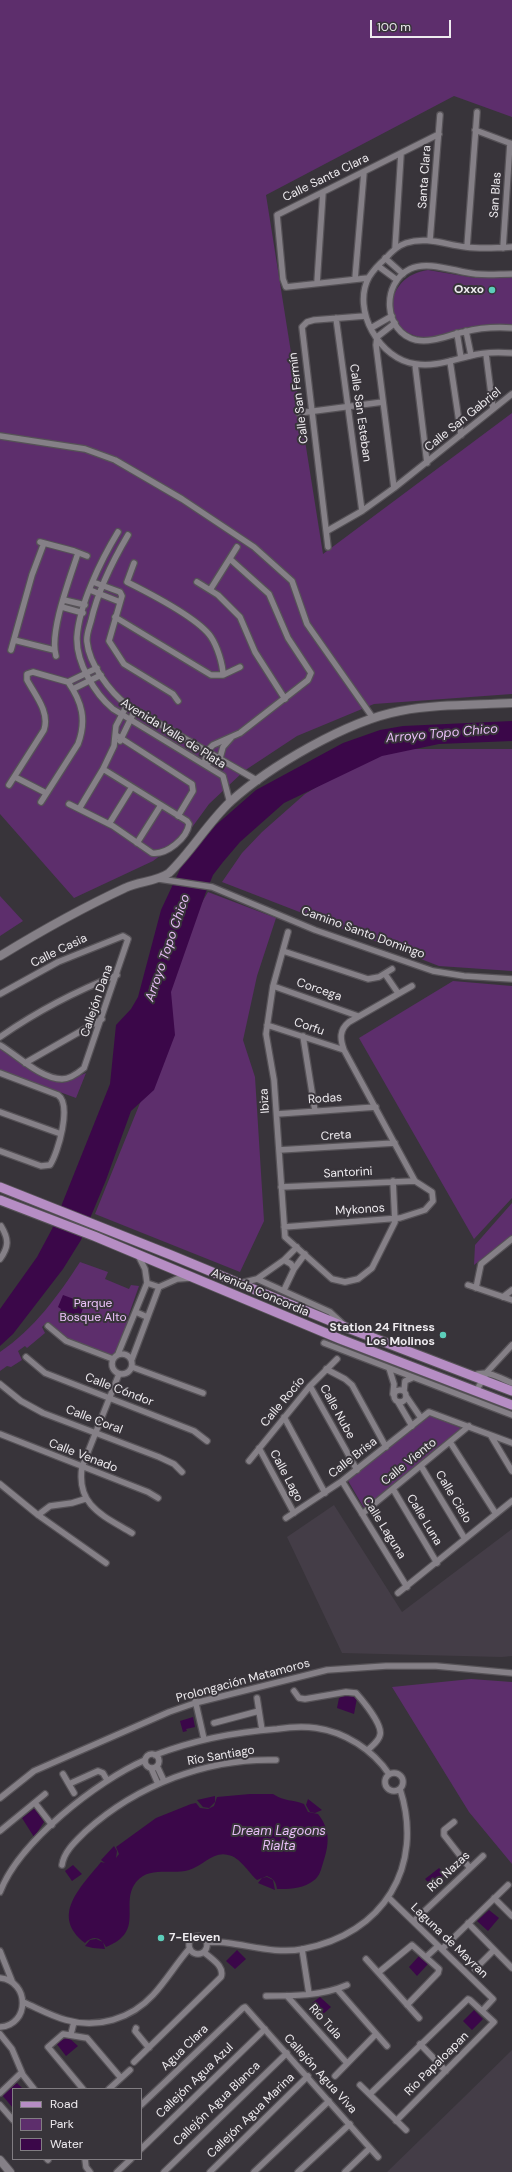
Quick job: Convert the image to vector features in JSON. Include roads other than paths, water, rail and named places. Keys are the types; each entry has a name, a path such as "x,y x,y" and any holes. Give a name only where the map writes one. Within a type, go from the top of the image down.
{"main road":[{"name":"Avenida Concordia","path":"0,1187 241,1283 346,1328 472,1376 480,1387 511,1393"},
{"name":"Avenida Concordia","path":"0,1200 94,1236 340,1339 450,1382 511,1393"}],"street":[{"path":"467,247 477,112"},
{"name":"Santa Clara","path":"430,240 440,115"},
{"path":"475,130 511,143"},
{"name":"Calle Santa Clara","path":"368,278 288,287 285,286 276,218 281,212 439,134"},
{"name":"San Blas","path":"503,248 511,143"},
{"path":"395,249 401,154"},
{"path":"355,279 364,172"},
{"path":"317,283 323,192"},
{"path":"512,247 467,247 430,240 406,243 395,249 385,258 368,278 364,297 365,316 377,337 388,351 399,358 414,364 450,361 471,355 512,353"},
{"path":"385,258 403,274"},
{"path":"378,266 397,280"},
{"path":"512,274 476,274 420,266 409,269 403,274 397,280 390,295 392,316 395,323 402,332 416,340 431,341 466,331 492,328 512,328"},
{"name":"Calle San Fermín","path":"328,547 302,327 309,321 365,316"},
{"path":"371,328 392,316"},
{"name":"Calle San Esteban","path":"336,318 362,511"},
{"path":"377,337 395,323"},
{"path":"466,331 471,355"},
{"path":"457,333 461,358"},
{"path":"327,531 362,511 394,488 383,402 377,337"},
{"path":"486,354 493,409"},
{"path":"450,361 461,435"},
{"name":"Calle San Gabriel","path":"414,364 427,462"},
{"name":"Calle San Gabriel","path":"394,488 512,394"},
{"path":"299,413 383,402"},
{"path":"0,436 85,449 116,460 182,499 254,547 292,582 307,624 373,718"},
{"name":"Avenida Valle de Plata","path":"118,532 106,552 93,582 79,628 78,644 87,673 107,704 223,776 230,803"},
{"name":"Avenida Valle de Plata","path":"128,535 115,556 101,585 86,641 97,668 114,695 127,705 258,781"},
{"path":"11,650 42,542 87,556"},
{"path":"210,590 237,547"},
{"path":"14,640 55,654 55,630 78,552"},
{"path":"106,552 115,556"},
{"path":"204,764 207,751 216,742 231,738 240,733 285,699 310,678 312,673 288,638 269,594 247,572 230,559"},
{"path":"134,563 127,582 198,624 210,636 222,667 223,675"},
{"path":"93,582 120,592 122,596 109,641 121,662 173,694 178,701"},
{"path":"197,582 210,590 240,617 255,652 285,699"},
{"path":"90,590 120,602"},
{"path":"64,600 84,609"},
{"path":"62,607 93,611"},
{"path":"116,617 206,672 216,676 223,675 240,667"},
{"path":"68,682 97,668"},
{"path":"10,785 44,730 46,723 45,712 27,680 27,674 33,672 68,682 74,689 84,715 82,734 78,744 41,802"},
{"path":"74,689 101,675"},
{"path":"0,956 92,904 131,885 158,879 174,869 230,803 258,781 293,758 373,718 400,711 420,708 512,703"},
{"path":"79,809 103,769 114,746 116,726 127,705"},
{"path":"114,746 122,739 129,719 135,710"},
{"path":"116,736 192,784 193,791 178,816"},
{"path":"204,764 220,758 223,747 231,738"},
{"path":"69,804 109,824 155,854 176,844 186,833 189,824 162,805 103,769"},
{"path":"15,777 46,792"},
{"path":"109,824 132,787"},
{"path":"137,843 162,805"},
{"name":"Camino Santo Domingo","path":"158,879 173,880 212,887 315,930 433,971 464,976 512,980"},
{"name":"Ibiza","path":"288,932 273,986 267,1024 267,1045 274,1080 277,1114 285,1237 332,1279 345,1282 358,1280 372,1268 394,1227 396,1219"},
{"name":"Calle Casia","path":"0,994 58,962 106,941 123,936 128,939"},
{"name":"Callejón Dana","path":"25,1063 49,1076 62,1079 71,1076 84,1068 102,1019 128,939"},
{"path":"283,951 363,978 373,979 392,969"},
{"path":"0,1037 42,1010 84,988 117,974"},
{"path":"385,974 398,993"},
{"name":"Corcega","path":"273,986 358,1016"},
{"path":"412,986 349,1022 343,1029 341,1039 344,1050 415,1180"},
{"path":"0,1044 25,1063 102,1019"},
{"name":"Corfu","path":"267,1024 344,1050"},
{"path":"303,1036 309,1060 315,1111"},
{"path":"0,1073 53,1092 61,1097 64,1107 61,1134 50,1165 41,1166 0,1151"},
{"name":"Rodas","path":"277,1114 376,1107"},
{"path":"0,1112 61,1134"},
{"name":"Creta","path":"279,1150 395,1143"},
{"name":"Santorini","path":"281,1187 415,1180"},
{"name":"Mykonos","path":"284,1228 396,1219 421,1212 433,1201 432,1192 415,1180"},
{"path":"393,1181 396,1219"},
{"path":"0,1259 7,1249 8,1241 1,1226"},
{"path":"476,1288 481,1264 512,1239"},
{"path":"241,1283 257,1279 284,1260 297,1247"},
{"path":"284,1290 294,1269 305,1254"},
{"path":"119,1374 112,1366 147,1283 145,1269 138,1255"},
{"path":"284,1260 291,1264 294,1269"},
{"path":"119,1374 127,1373 132,1367 132,1359 159,1288 177,1279 193,1278"},
{"path":"257,1279 330,1312 346,1328"},
{"path":"147,1283 159,1288"},
{"path":"468,1285 512,1300"},
{"path":"502,1297 512,1290"},
{"path":"136,1312 147,1317"},
{"path":"48,1326 66,1341 116,1357 127,1354 132,1359"},
{"path":"340,1339 353,1354"},
{"path":"324,1343 412,1378 480,1387 512,1414"},
{"path":"480,1387 512,1345"},
{"name":"Calle Cóndor","path":"26,1357 45,1373 194,1431 206,1441"},
{"name":"Calle Rocío","path":"249,1461 310,1386 336,1359"},
{"path":"132,1367 203,1394"},
{"path":"389,1368 394,1384 394,1398 398,1402 412,1426"},
{"path":"326,1369 346,1379 352,1385 386,1447"},
{"path":"119,1374 82,1468 81,1479 85,1499 104,1515 132,1533"},
{"path":"398,1402 404,1400 405,1381 412,1378"},
{"name":"Calle Coral","path":"0,1384 21,1401 43,1413 174,1464 182,1472"},
{"name":"Calle Nube","path":"310,1386 357,1470"},
{"path":"393,1394 397,1390 405,1393 421,1418"},
{"name":"Calle Brisa","path":"286,1518 342,1482 421,1418 431,1412 469,1426"},
{"path":"284,1417 325,1493"},
{"path":"469,1426 512,1443"},
{"name":"Calle Viento","path":"362,1514 469,1426"},
{"name":"Calle Venado","path":"0,1434 82,1468 148,1492 158,1498"},
{"path":"491,1435 512,1471"},
{"path":"450,1442 496,1514"},
{"name":"Calle Lago","path":"259,1448 294,1513"},
{"name":"Calle Cielo","path":"421,1466 465,1539"},
{"name":"Calle Laguna","path":"342,1482 407,1587"},
{"path":"0,1484 38,1515 106,1563"},
{"name":"Calle Luna","path":"393,1489 437,1563"},
{"path":"38,1515 50,1506 72,1503 85,1499"},
{"path":"398,1593 512,1501"},
{"name":"Prolongación Matamoros","path":"0,1798 34,1771 169,1712 195,1703 342,1668 436,1666 483,1672 512,1673"},
{"path":"294,1691 299,1698 305,1700 346,1692 356,1693 380,1728 380,1736 370,1748"},
{"path":"194,1695 204,1739"},
{"path":"256,1698 262,1730"},
{"path":"214,1723 259,1711"},
{"path":"0,1892 7,1875 16,1863 74,1804 107,1780 145,1760 148,1756 204,1739 262,1730 298,1727 316,1728 330,1731 370,1748 389,1774"},
{"path":"154,1755 159,1760 154,1767 158,1784"},
{"path":"145,1760 147,1767 154,1767"},
{"name":"Río Santiago","path":"62,1865 65,1855 71,1846 93,1825 124,1802 164,1781 189,1772 225,1764 276,1760"},
{"path":"154,1767 164,1781"},
{"path":"69,1784 98,1771 103,1773 107,1780"},
{"path":"206,1942 226,1942 268,1949 302,1949 336,1939 363,1924 380,1909 389,1898 400,1872 408,1843 406,1814 400,1789 403,1782 401,1776 397,1773 389,1774 385,1780 387,1787 393,1791 400,1789"},
{"path":"63,1774 74,1793"},
{"path":"0,1831 45,1794"},
{"path":"35,1803 52,1825"},
{"path":"454,1822 444,1830 444,1834 469,1867"},
{"name":"Río Nazas","path":"414,1921 469,1867 483,1856"},
{"path":"426,1957 468,1923 508,1885"},
{"name":"Laguna de Mayran","path":"389,1898 493,2000 482,2011"},
{"path":"494,1898 512,1916"},
{"path":"468,1923 512,1968"},
{"path":"194,1936 203,1937 206,1942 207,1947 204,1952 197,1955 189,1949 188,1943 194,1936"},
{"path":"379,1972 412,1945 439,1971 407,2004"},
{"path":"23,2002 74,2022 104,2022 116,2019 134,2011 152,1996 189,1949"},
{"path":"302,1949 309,1994"},
{"path":"475,1969 494,1950"},
{"path":"0,1951 12,1981"},
{"path":"134,2062 222,1976 220,1967 204,1952"},
{"path":"366,1959 419,2018"},
{"path":"0,1978 12,1981 18,1986 23,2002 18,2018 12,2024 0,2027"},
{"path":"266,1996 309,1994 337,1989 347,1985"},
{"path":"337,1989 387,2046"},
{"name":"Río Tula","path":"287,1996 347,2063"},
{"path":"370,2094 420,2044 468,2000 470,2000 482,2011"},
{"name":"Callejón Agua Viva","path":"244,2007 308,2076 378,2157"},
{"name":"Agua Clara","path":"142,2104 244,2007"},
{"name":"Río Papaloapan","path":"396,2120 494,2023 482,2011"},
{"path":"71,2034 74,2022"},
{"path":"136,2028 134,2031 150,2048"},
{"name":"Callejón Agua Azul","path":"142,2148 265,2029"},
{"path":"0,2034 12,2050 22,2073 33,2088"},
{"path":"81,2088 48,2047 63,2034 71,2034 87,2038 121,2078"},
{"path":"335,2076 376,2034"},
{"path":"420,2044 446,2071"},
{"name":"Callejón Agua Blanca","path":"164,2172 286,2053"},
{"path":"111,2088 130,2070"},
{"path":"0,2093 22,2073"},
{"name":"Callejón Agua Marina","path":"210,2172 308,2076"},
{"path":"360,2085 406,2130"},
{"path":"254,2172 329,2101"},
{"path":"0,2105 12,2119"},
{"path":"298,2172 350,2124"},
{"path":"345,2172 370,2148"},
{"path":"0,2160 10,2172"},
{"path":"117,2172 130,2160"},
{"path":"85,2161 90,2172"}],"water":[{"name":"Arroyo Topo Chico","path":"512,721 512,741 439,744 382,756 284,803 240,842 223,862 213,875 206,892 171,992 175,1035 154,1090 131,1111 106,1180 81,1240 63,1269 13,1334 0,1346 0,1309 37,1257 52,1229 110,1084 116,1025 131,1009 138,997 161,910 182,865 216,825 256,790 343,743 380,730 403,726"},
{"path":"63,1295 85,1303 79,1319 60,1312 61,1309 58,1307"},
{"path":"347,1695 357,1698 354,1714 337,1708 339,1698"},
{"path":"193,1717 195,1727 186,1729 187,1731 183,1732 180,1721"},
{"name":"Dream Lagoons Rialta","path":"250,1794 273,1794 281,1798 304,1804 308,1812 318,1814 325,1826 328,1838 325,1856 320,1872 313,1881 298,1888 277,1889 274,1881 269,1877 267,1876 257,1880 244,1865 232,1856 223,1854 218,1855 189,1870 155,1872 142,1876 132,1889 130,1898 129,1925 125,1933 118,1940 106,1947 102,1941 97,1938 88,1940 85,1943 75,1933 70,1923 69,1912 72,1902 77,1892 101,1862 105,1863 101,1860 114,1846 117,1851 116,1858 119,1854 116,1847 156,1818 196,1803 200,1808 208,1809 214,1806 217,1797"},
{"path":"215,1796 215,1802 209,1808 203,1807 197,1800"},
{"path":"308,1799 322,1810 315,1813 310,1812 306,1805"},
{"path":"35,1808 44,1822 34,1837 22,1818"},
{"path":"73,1865 82,1874 72,1881 65,1871"},
{"path":"439,1868 445,1874 442,1877 445,1881 436,1890 425,1879"},
{"path":"267,1877 273,1880 275,1890 258,1883 262,1878"},
{"path":"489,1910 499,1918 488,1931 477,1921"},
{"path":"96,1939 103,1942 105,1949 85,1946 90,1940"},
{"path":"237,1950 246,1959 235,1969 226,1961"},
{"path":"419,1956 428,1964 417,1976 409,1967"},
{"path":"320,1997 331,2007 322,2015 312,2003"},
{"path":"474,2010 483,2019 472,2030 463,2021"},
{"path":"68,2037 78,2046 66,2056 56,2043"},
{"path":"17,2083 22,2088 12,2088 12,2107 2,2095"}],"place":[{"name":"Oxxo","path":"492,290"},
{"name":"Station 24 Fitness Los Molinos","path":"443,1335"},
{"name":"7-Eleven","path":"161,1938"}],"park label":[{"name":"Parque Bosque Alto","path":"93,1311"}]}
